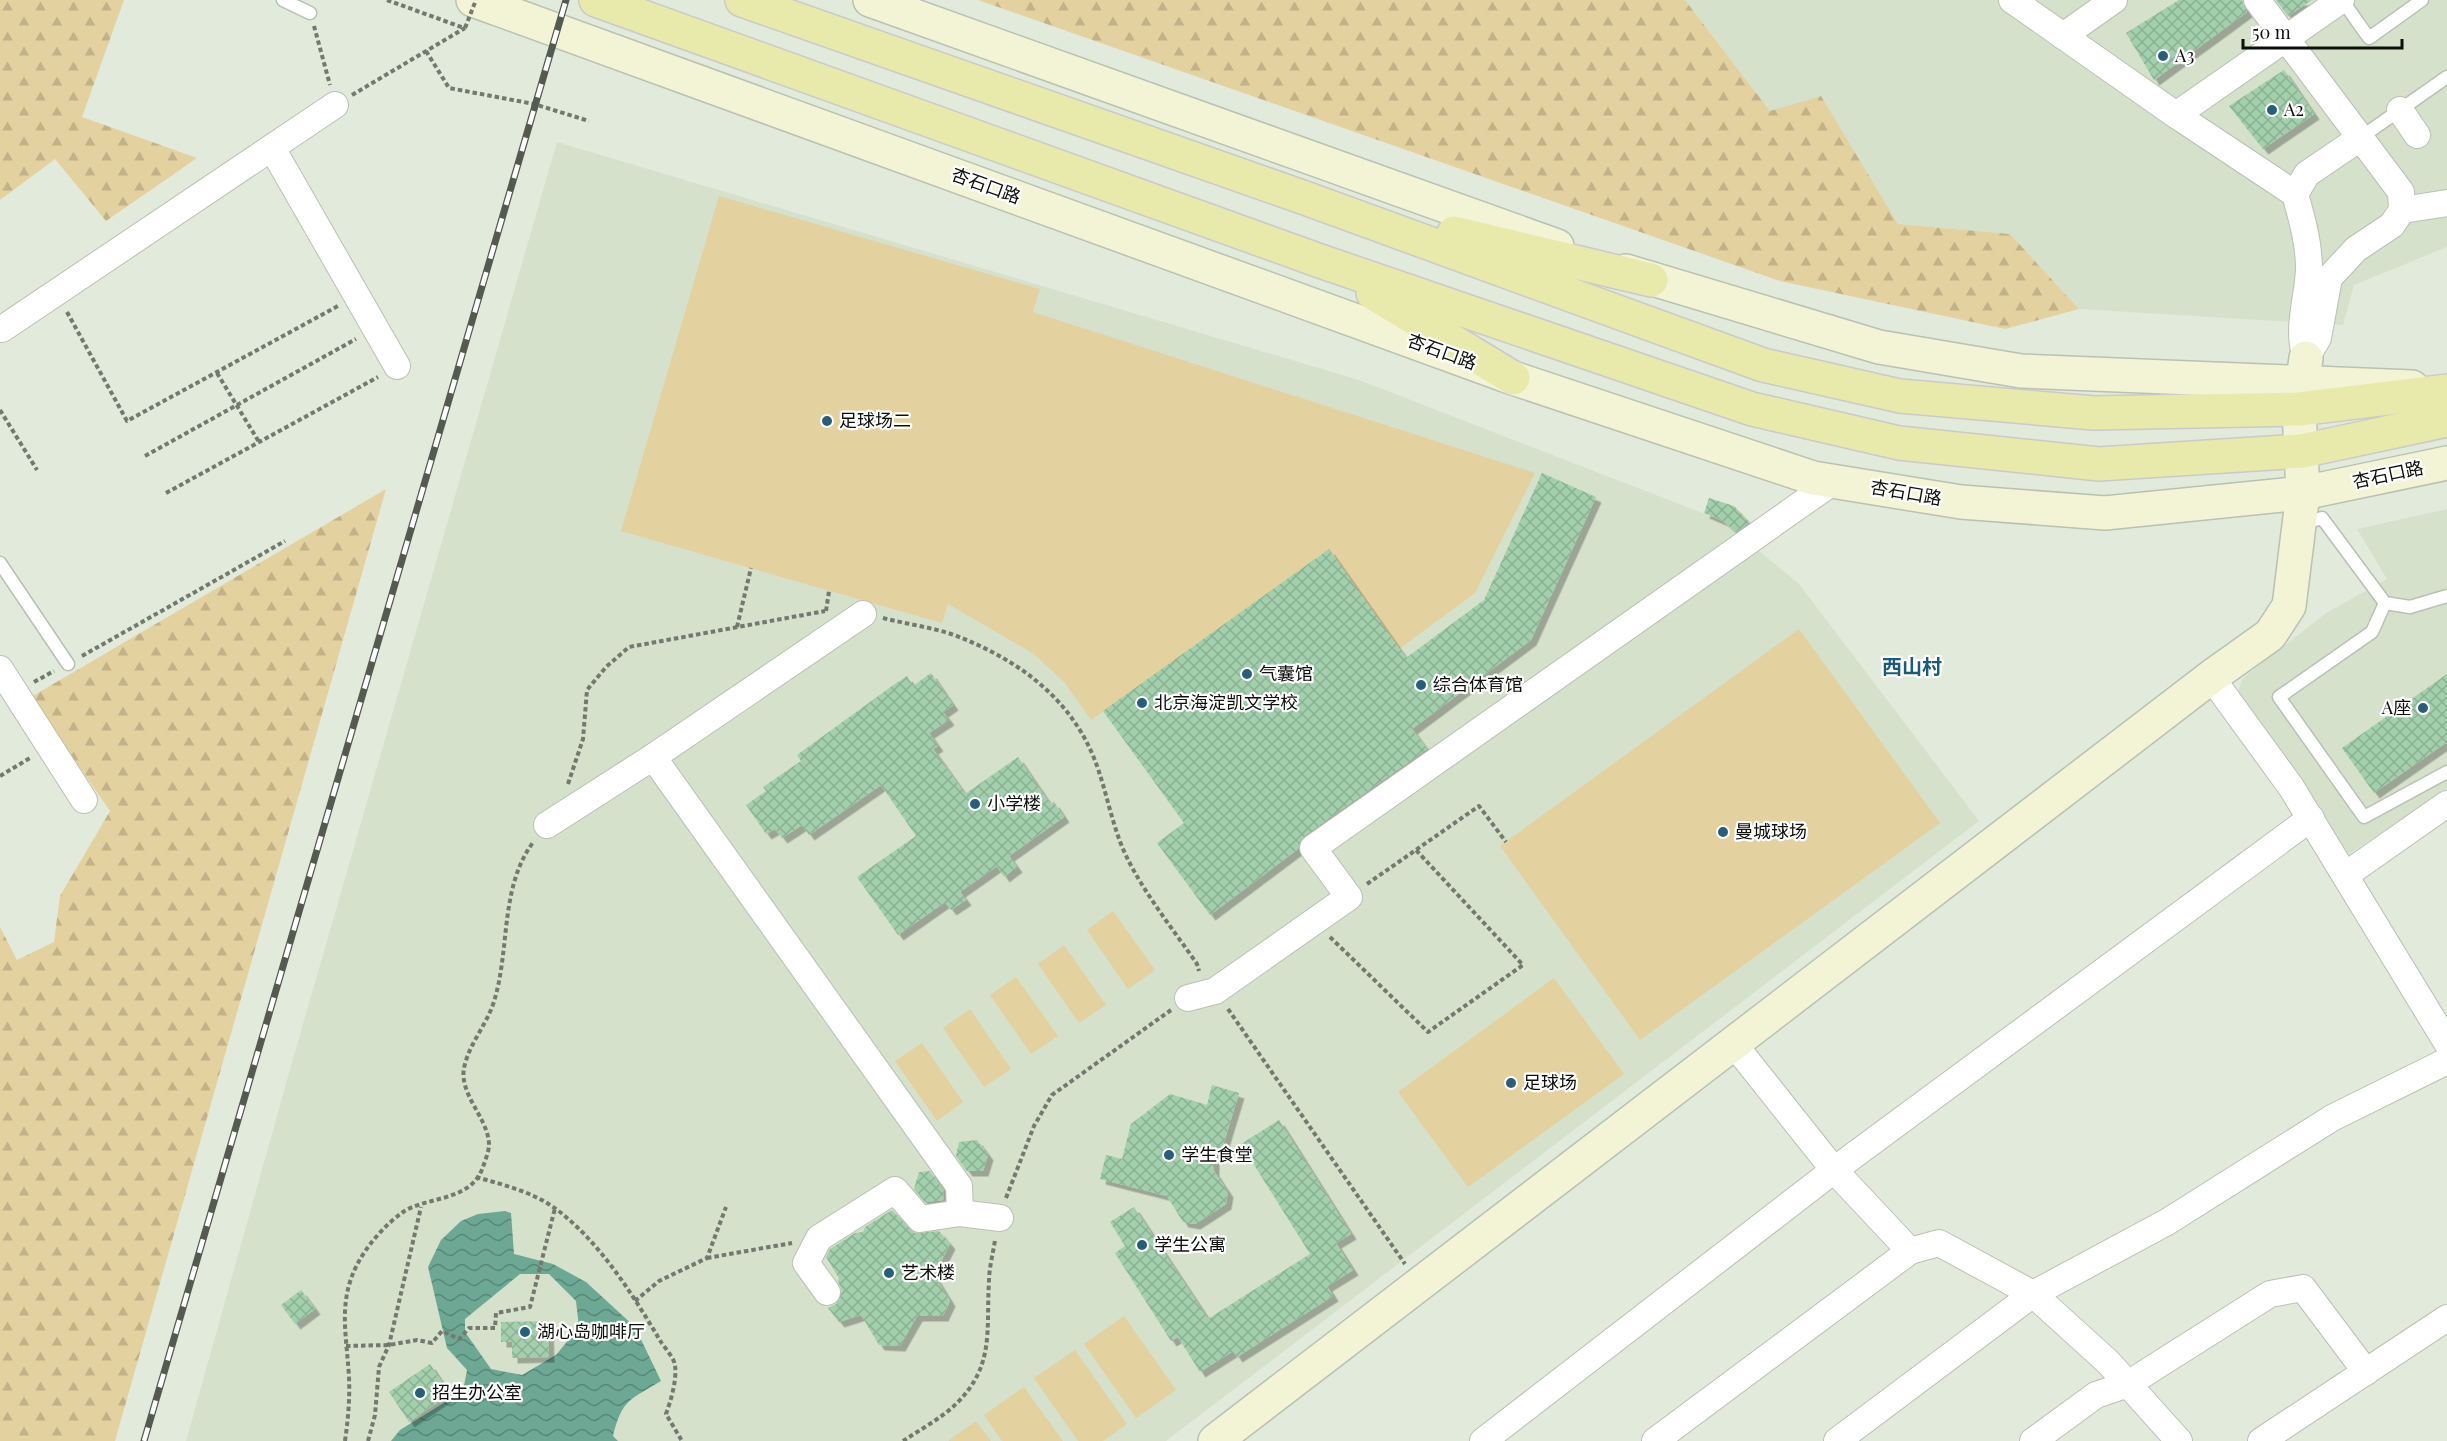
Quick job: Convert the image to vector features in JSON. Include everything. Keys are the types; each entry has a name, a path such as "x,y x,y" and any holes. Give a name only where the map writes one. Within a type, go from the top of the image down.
{"main road":[{"path":"596,0 1320,261 1752,409 1899,443 2099,464 2302,451 2447,420"},
{"path":"742,0 1305,198 1763,365 1900,396 2094,412 2302,383 2447,390"},
{"path":"1305,198 1651,280"},
{"path":"1320,261 1513,378"}],"street":[{"path":"870,0 1651,280 1878,347 2020,371 2137,378 2263,379 2302,383"},
{"path":"1215,1441 2211,677 2270,635 2289,606 2302,508 2300,340 2309,270 2307,238 2295,194 2176,115 2013,0"},
{"path":"2063,36 2114,0"},
{"path":"2257,0 2401,192 2402,210 2392,225 2355,249 2329,278 2318,338 2302,383"},
{"path":"2176,115 2341,0"},
{"name":"杏石口路","path":"471,9 1513,378 1813,478 1961,502 2105,513 2302,508 2447,463"},
{"path":"1,329 335,105"},
{"path":"2400,110 2417,135"},
{"path":"2295,194 2307,174 2360,138"},
{"path":"272,148 397,366"},
{"path":"2402,210 2447,203"},
{"path":"1188,998 1215,991 1349,897 1313,848 1834,481"},
{"path":"547,825 652,758 863,614"},
{"path":"0,669 84,800"},
{"path":"2211,677 2291,787 2447,1043"},
{"path":"652,758 959,1186 960,1213"},
{"path":"2346,874 2447,804"},
{"path":"1483,1441 1834,1170 2311,819"},
{"path":"1733,1044 1834,1170 1910,1251"},
{"path":"1837,1441 2033,1294 2167,1222 2332,1118 2447,1061"},
{"path":"827,1292 806,1263 819,1238 895,1190 920,1219 960,1213 1000,1218"},
{"path":"1655,1441 1910,1251 1939,1243 2033,1294 2108,1362 2179,1441"},
{"path":"2033,1441 2096,1395 2128,1384 2270,1294 2303,1288 2366,1372"},
{"path":"2261,1441 2447,1318"}],"lane":[{"path":"283,0 310,13"},
{"path":"2341,0 2369,38 2422,0"},
{"path":"2360,138 2447,77"},
{"path":"2302,508 2322,518 2385,603 2410,606 2447,596"},
{"path":"0,563 68,664"},
{"path":"2385,603 2372,632 2280,697 2364,817 2447,772"}],"path":[{"path":"387,0 471,9"},
{"path":"310,13 335,105 426,51 471,9"},
{"path":"426,51 449,88 534,104 589,120"},
{"path":"56,293 127,421 357,296"},
{"path":"146,456 376,328"},
{"path":"166,492 397,366"},
{"path":"217,373 259,442"},
{"path":"0,410 37,470"},
{"path":"15,693 285,541"},
{"path":"737,627 751,568"},
{"path":"826,611 829,591"},
{"path":"0,776 49,746"},
{"path":"1349,897 1479,806 1506,842"},
{"path":"1314,921 1428,1032 1523,965 1416,850"},
{"path":"1215,991 1420,1284"},
{"path":"476,1177 522,1190 555,1208 578,1228 635,1301 675,1364 672,1397 666,1414 682,1441"},
{"path":"368,1441 375,1415 379,1367 389,1345 421,1206"},
{"path":"707,1258 726,1207"},
{"path":"346,1346 389,1345 417,1340 432,1342 442,1331 459,1339 469,1328 495,1329 496,1313 530,1307 555,1208"},
{"path":"635,1301 659,1281 707,1258 819,1238"}],"shaded area":[{"path":"1685,0 2447,0 2447,247 2354,285 2343,325 2079,309 2010,234 1898,224 1821,97 1771,112"},
{"name":"北京海淀凯文学校","path":"557,142 1359,380 1723,521 1799,584 1979,821 1166,1441 186,1441 291,1066"},
{"path":"2447,509 2447,789 2349,854 2237,697 2242,679 2326,613 2387,579 2357,529"}],"green space":[{"path":"0,0 124,0 82,117 197,158 106,221 55,159 0,200"},
{"path":"978,0 1685,0 1770,111 1821,96 1898,224 2010,234 2079,309 2005,329 1780,281"},
{"path":"719,196 1040,289 1033,312 1535,473 1475,593 1399,649 1328,550 1091,720 1065,683 1034,654 948,604 942,623 621,531"},
{"path":"386,489 115,1441 0,1441 0,927 17,960 54,942 60,896 110,811 31,697"},
{"name":"曼城球场","path":"1799,629 1940,823 1640,1040 1500,846"},
{"path":"1113,911 1155,970 1128,989 1087,930"},
{"path":"1064,945 1106,1005 1079,1023 1038,964"},
{"path":"1016,977 1058,1036 1031,1054 990,995"},
{"name":"足球场","path":"1554,978 1624,1074 1468,1187 1398,1092"},
{"path":"970,1009 1011,1069 984,1087 943,1028"},
{"path":"922,1043 963,1102 937,1121 895,1061"},
{"path":"1124,1316 1176,1390 1136,1418 1084,1344"},
{"path":"1075,1350 1127,1424 1103,1441 1078,1441 1034,1378"},
{"path":"1024,1387 1063,1441 1002,1441 984,1415"},
{"path":"976,1421 991,1441 948,1441"}],"water":[{"path":"505,1211 511,1213 514,1254 553,1264 586,1282 635,1327 661,1381 635,1397 624,1407 613,1436 618,1441 391,1441 400,1430 463,1391 467,1370 447,1348 428,1267 441,1240 461,1221 478,1214","holes":["520,1274 549,1274 576,1301 579,1327 556,1355 522,1375 491,1369 465,1332 465,1319"]}],"building":[{"name":"A3","path":"2179,0 2242,0 2247,12 2154,80 2126,33"},
{"path":"2276,0 2312,0 2288,16"},
{"name":"A2","path":"2284,70 2314,114 2263,149 2229,106"},
{"path":"1542,473 1596,497 1531,640 1412,729 1427,749 1304,836 1298,849 1210,915 1157,843 1184,823 1103,711 1329,549 1406,658 1484,600"},
{"path":"1709,498 1734,506 1749,522 1736,532 1723,521 1704,513"},
{"name":"小学楼","path":"931,673 953,705 943,712 949,720 929,733 938,746 933,749 965,794 1018,757 1050,804 1054,802 1064,817 1009,856 1017,867 1004,877 997,866 960,892 966,900 951,910 945,902 898,935 857,877 916,836 881,785 809,835 802,825 782,838 775,829 766,834 746,805 766,791 763,787 801,761 797,755 892,686 907,676 913,686"},
{"name":"A座","path":"2447,674 2447,742 2374,793 2342,748"},
{"name":"学生食堂","path":"1212,1085 1239,1093 1221,1152 1214,1156 1214,1171 1228,1192 1226,1204 1195,1224 1183,1222 1167,1196 1100,1179 1106,1155 1122,1159 1131,1124 1170,1094 1207,1105"},
{"name":"学生公寓","path":"1279,1120 1351,1234 1336,1243 1353,1270 1327,1286 1333,1296 1237,1357 1233,1351 1200,1372 1178,1337 1171,1341 1115,1253 1125,1246 1110,1222 1134,1207 1208,1319 1310,1254 1241,1144"},
{"path":"977,1140 988,1155 983,1171 967,1171 956,1156 959,1142"},
{"path":"930,1171 944,1191 943,1200 925,1202 914,1189 919,1172"},
{"name":"艺术楼","path":"892,1210 914,1233 939,1231 950,1244 934,1275 950,1301 943,1316 917,1316 900,1346 879,1345 861,1315 839,1322 828,1308 836,1304 842,1291 839,1278 826,1257 830,1249 855,1233 863,1232 865,1227"},
{"path":"301,1290 315,1309 295,1324 281,1305"},
{"name":"湖心岛咖啡厅","path":"548,1321 549,1357 512,1358 512,1342 501,1342 501,1322"},
{"name":"招生办公室","path":"430,1364 450,1394 409,1422 389,1392"}],"railway":[{"path":"144,1441 566,0"}],"place":[{"name":"A3","path":"2163,56"},
{"name":"A2","path":"2272,110"},
{"name":"足球场二","path":"827,421"},
{"name":"气囊馆","path":"1247,674"},
{"name":"综合体育馆","path":"1421,685"},
{"name":"北京海淀凯文学校","path":"1142,703"},
{"name":"A座","path":"2423,708"},
{"name":"小学楼","path":"975,804"},
{"name":"曼城球场","path":"1723,832"},
{"name":"足球场","path":"1511,1083"},
{"name":"学生食堂","path":"1169,1155"},
{"name":"学生公寓","path":"1142,1245"},
{"name":"艺术楼","path":"889,1273"},
{"name":"湖心岛咖啡厅","path":"525,1332"},
{"name":"招生办公室","path":"420,1393"}],"district":[{"name":"西山村","path":"1912,667"}]}
